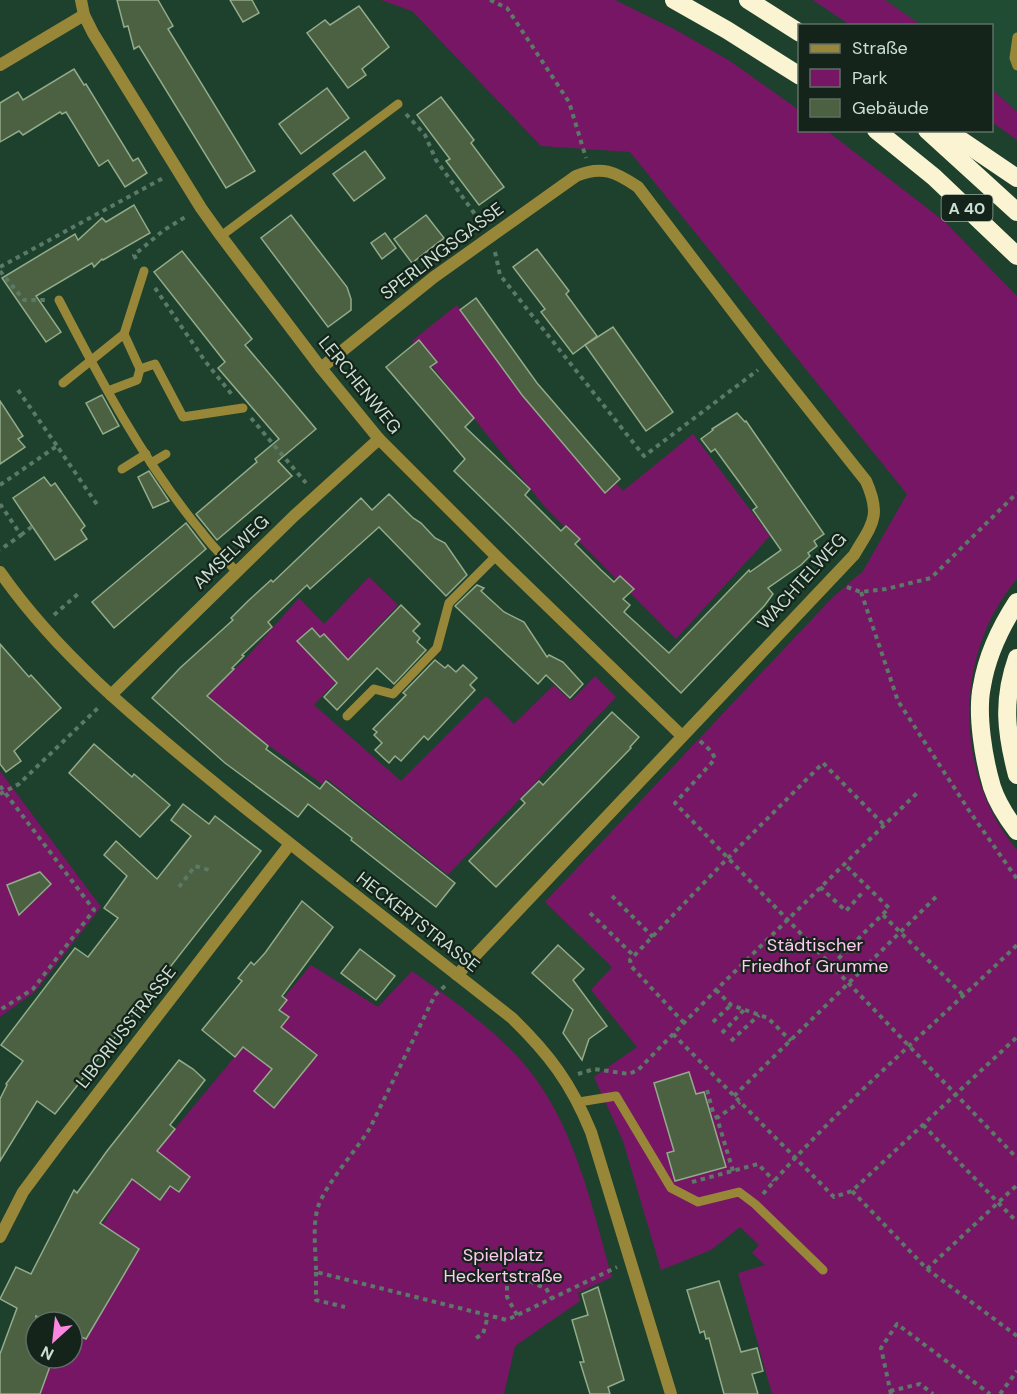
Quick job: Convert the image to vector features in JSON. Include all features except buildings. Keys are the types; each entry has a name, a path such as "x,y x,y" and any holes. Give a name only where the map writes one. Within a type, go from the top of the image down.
{"highway":[{"path":"674,0 798,75"},
{"path":"748,0 798,32"},
{"name":"A 40","path":"878,132 934,177 1017,256"},
{"name":"A 40","path":"929,132 1017,212"},
{"path":"949,132 1017,178"},
{"path":"1017,602 1005,619 990,652 981,688 981,723 993,788 1008,819 1017,831"},
{"path":"1017,658 1011,675 1006,707 1009,745 1017,775"}],"street":[{"name":"LERCHENWEG","path":"81,0 84,15 201,208 321,368 379,439 496,556 685,733"},
{"path":"0,65 84,15"},
{"name":"SPERLINGSGASSE","path":"321,368 434,277 576,176 590,170"},
{"name":"WACHTELWEG","path":"457,975 854,555 875,515 874,499 866,481 770,360 638,186 617,173 590,170"},
{"name":"AMSELWEG","path":"111,695 237,572 379,439"},
{"name":"HECKERTSTRASSE","path":"0,572 42,626 148,729 512,1018 543,1048 579,1102 591,1132 671,1394"},
{"name":"LIBORIUSSTRASSE","path":"0,1238 23,1192 48,1158 290,844"}],"lane":[{"path":"1017,38 1014,58 1017,66"},
{"path":"221,236 398,104"},
{"path":"63,383 124,334 144,271"},
{"path":"59,300 91,362 146,454 199,530 237,572"},
{"path":"108,391 137,380 140,369 124,334"},
{"path":"140,369 155,363 183,417 243,408"},
{"path":"122,469 146,454"},
{"path":"152,463 166,454"},
{"path":"347,716 374,689 393,694 437,648 449,603 496,556"},
{"path":"579,1102 616,1096 671,1188 698,1202 739,1192 755,1204 823,1270"}],"path":[{"path":"490,0 507,8 569,102 590,170"},
{"path":"398,104 424,135 436,160 491,237 500,275 644,456 770,360"},
{"path":"0,267 178,170"},
{"path":"201,208 164,230 134,255 205,361 317,496"},
{"path":"0,271 24,300 59,300"},
{"path":"18,390 34,409 57,446 86,484 98,506"},
{"path":"0,485 57,446"},
{"path":"829,581 861,592 886,589 931,578 1017,493"},
{"path":"0,504 21,535"},
{"path":"0,550 34,525"},
{"path":"861,592 898,701 970,812 1017,879"},
{"path":"42,626 78,593"},
{"path":"2,793 19,784 111,695"},
{"path":"685,733 712,752 715,759 675,803 1017,1158"},
{"path":"684,1023 631,966 630,960 727,859 823,764 884,825"},
{"path":"0,786 2,793 94,910 33,989 0,1010"},
{"path":"565,1078 594,1069 629,1074 638,1070 716,990 917,793"},
{"path":"832,965 889,908 844,864"},
{"path":"179,887 195,866 208,870"},
{"path":"820,887 846,911 862,893"},
{"path":"734,1096 939,894"},
{"path":"612,896 653,937"},
{"path":"590,913 634,956"},
{"path":"883,915 964,996"},
{"path":"755,1204 795,1157 1017,945"},
{"path":"345,1307 316,1299 315,1237 318,1207 328,1187 370,1128 435,994 457,975"},
{"path":"716,990 731,1005 768,1018 791,1041"},
{"path":"713,1022 731,1005"},
{"path":"722,1033 744,1010"},
{"path":"731,1041 759,1015"},
{"path":"673,1034 834,1197 852,1191 1017,1037"},
{"path":"707,1090 734,1171"},
{"path":"717,1118 740,1102"},
{"path":"923,1125 1017,1222"},
{"path":"692,1182 758,1164 774,1181"},
{"path":"927,1269 1017,1185"},
{"path":"852,1191 927,1269 1017,1336"},
{"path":"316,1272 507,1320 631,1260"},
{"path":"517,1315 507,1297 507,1282 517,1274 526,1277 535,1286 546,1288 552,1299"},
{"path":"477,1338 483,1334 488,1316"},
{"path":"933,1394 920,1384 891,1392 881,1348 897,1324 990,1394"},
{"path":"1000,1394 1017,1371"}],"shaded area":[{"path":"885,0 1017,0 1017,112 993,90 993,24 920,24"}],"green space":[{"name":"Städtischer Friedhof Grumme","path":"381,0 615,0 674,29 730,61 798,109 798,132 828,132 944,221 1017,296 1017,579 996,609 981,643 972,678 969,715 972,752 981,787 996,820 1017,850 1017,1394 772,1394 738,1273 765,1265 752,1253 759,1245 740,1227 711,1250 661,1270 623,1141 594,1077 637,1047 591,990 612,967 545,902 832,598 863,571 907,494 630,152 541,146 412,11"},
{"path":"813,0 885,0 920,24 849,24"},
{"path":"993,90 1017,112 1017,140 993,123"},
{"path":"457,305 623,491 693,434 770,536 676,639 545,507 412,341"},
{"path":"369,577 398,605 356,650 361,655 314,705 401,781 486,696 514,724 554,685 571,701 595,676 616,697 448,875 327,779 322,784 249,731 208,695 246,658 299,598 324,624"},
{"path":"0,771 101,907 35,992 0,1017"},
{"name":"Spielplatz Heckertstraße","path":"311,965 378,1007 412,971 497,1036 530,1071 548,1097 563,1125 586,1184 612,1277 578,1293 580,1301 515,1346 504,1394 0,1394 24,1370 84,1370 84,1310 49,1310 125,1189"}]}
